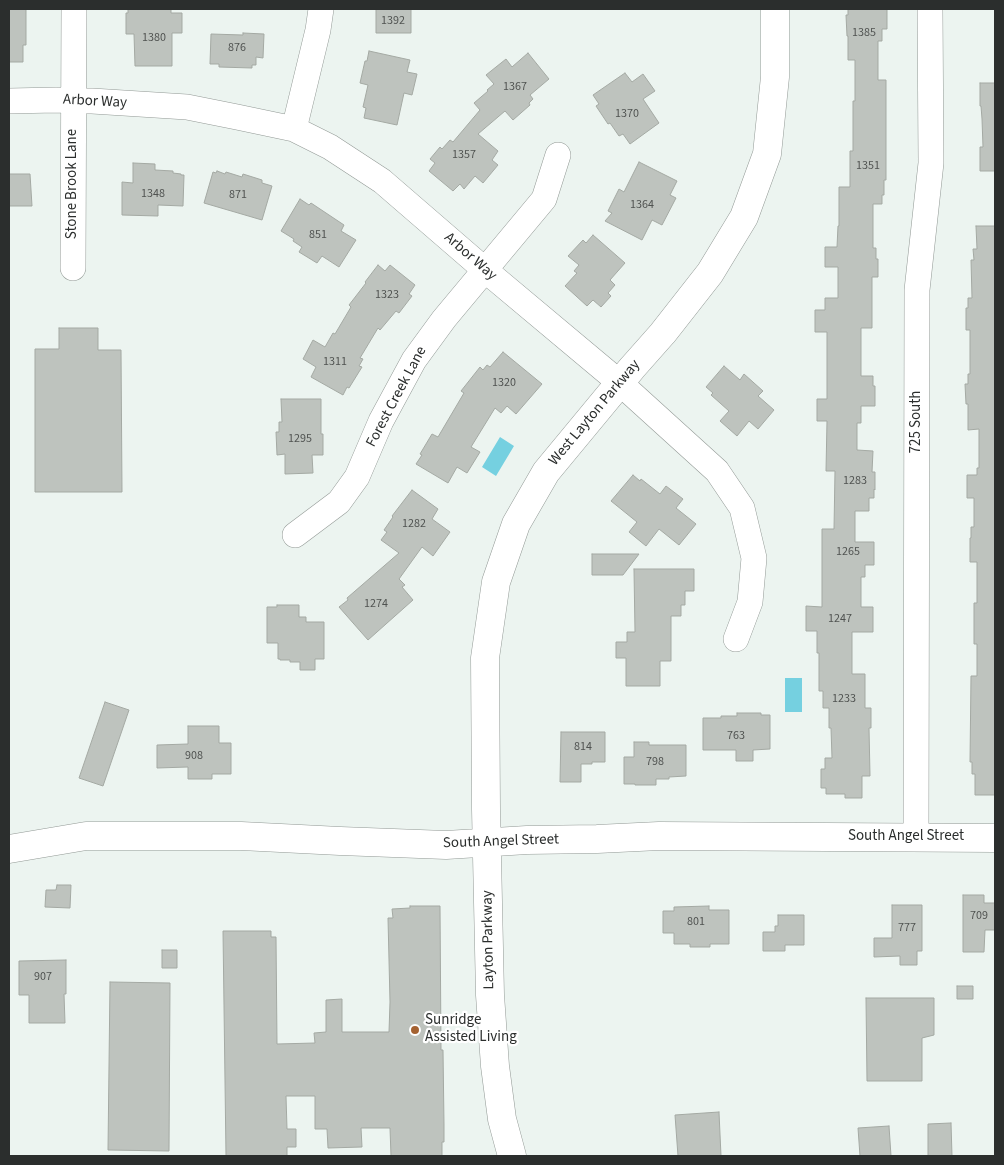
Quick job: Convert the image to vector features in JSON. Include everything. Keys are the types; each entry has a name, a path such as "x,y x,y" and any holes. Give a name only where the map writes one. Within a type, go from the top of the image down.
{"main road":[{"name":"West Layton Parkway","path":"487,843 485,658 496,582 516,524 546,472 663,333 710,273 744,217 766,154 775,77 775,9"},
{"name":"South Angel Street","path":"9,849 86,836 241,836 446,845 527,840 659,836 995,838"},
{"name":"Layton Parkway","path":"487,843 490,995 495,1066 502,1119 512,1156"}],"street":[{"name":"Stone Brook Lane","path":"73,268 74,9"},
{"path":"294,130 318,30 321,9"},
{"name":"725 South","path":"916,837 917,290 931,163 930,9"},
{"name":"Arbor Way","path":"9,101 73,100 187,107 237,117 294,130 330,147 382,181 620,383 717,471 742,508 754,558 750,602 736,639"},
{"name":"Forest Creek Lane","path":"295,535 339,502 357,477 381,421 414,360 444,318 544,198 558,155"}],"water":[{"path":"500,437 514,446 496,476 482,467"},
{"path":"785,678 802,678 802,712 785,712"}],"building":[{"path":"9,9 26,9 26,45 23,45 23,62 9,62"},
{"path":"128,9 171,9 171,13 182,13 182,33 172,33 172,66 135,66 134,34 126,34 126,13 128,13"},
{"path":"376,9 411,9 411,33 376,33"},
{"path":"848,9 887,9 887,29 882,29 882,41 878,41 878,80 886,80 886,180 884,180 882,204 873,204 873,248 876,248 876,259 878,259 878,277 872,277 872,328 861,328 861,376 873,376 875,406 861,406 861,423 857,423 857,450 873,451 872,472 875,472 874,498 869,498 869,511 855,511 855,542 874,542 874,565 865,565 865,577 861,577 861,607 873,607 873,632 852,632 852,674 865,674 865,708 871,708 871,728 869,728 870,776 862,776 862,798 845,798 845,794 826,794 826,788 821,788 821,769 825,769 825,758 832,758 831,728 829,728 829,708 823,708 823,691 819,691 817,631 806,631 806,606 822,607 822,529 834,529 835,471 826,471 827,421 817,421 817,399 827,399 827,332 815,332 815,310 825,310 825,298 838,298 838,267 825,267 825,247 837,247 839,187 850,187 850,151 853,151 853,101 855,101 855,60 848,60 846,15 848,15"},
{"path":"243,33 264,34 263,58 256,57 256,65 252,65 252,68 219,67 219,64 210,64 211,34 243,35"},
{"path":"369,51 410,60 407,72 417,74 412,95 404,93 397,125 364,118 366,108 363,107 368,85 360,83"},
{"path":"528,53 549,79 530,95 533,99 529,103 530,105 513,120 505,111 478,134 498,151 492,160 498,165 483,183 475,176 464,189 460,184 453,191 429,171 435,163 430,159 440,147 442,149 450,140 453,142 480,110 474,103 494,84 486,75 506,59 512,67"},
{"path":"625,73 632,82 643,74 655,91 643,99 659,123 630,144 623,134 619,136 610,123 608,124 596,106 599,104 593,95"},
{"path":"980,83 995,83 995,171 980,171 980,147 983,147"},
{"path":"639,162 677,181 670,195 676,198 662,225 652,220 642,240 605,221 612,213 608,211 619,189 624,192"},
{"path":"133,163 155,164 155,170 173,171 173,173 184,175 183,206 158,205 158,216 122,215 122,182 133,183"},
{"path":"217,171 242,177 243,174 262,180 262,183 272,186 262,220 204,203 213,172 216,173"},
{"path":"9,174 30,174 32,206 9,206"},
{"path":"300,199 309,205 311,203 344,225 341,231 356,240 339,267 322,256 317,263 299,252 302,247 293,241 294,239 281,231"},
{"path":"976,226 995,226 995,795 975,795 975,774 972,774 972,762 970,762 971,676 977,676 977,644 974,644 974,603 977,603 977,562 970,562 971,527 974,527 974,498 967,498 967,475 977,475 977,468 979,468 979,429 968,430 968,404 966,404 965,384 968,384 968,374 970,374 970,330 966,330 966,308 968,308 968,298 972,298 971,260 974,260 973,249 977,249"},
{"path":"593,235 625,263 610,280 615,285 608,293 611,296 601,307 593,300 587,306 565,286 577,273 574,271 579,265 568,256 583,240 586,243"},
{"path":"378,265 385,271 390,265 415,285 409,294 412,296 399,313 396,311 380,330 378,328 360,358 363,359 359,366 362,367 343,395 311,377 316,367 303,359 313,340 325,347 351,307 349,305"},
{"path":"59,328 98,328 98,350 121,350 122,492 35,492 35,349 59,349"},
{"path":"503,352 542,384 516,414 507,406 501,413 495,408 471,447 480,452 467,473 457,467 448,483 416,464 422,455 420,454 432,434 438,437 464,393 461,391 480,367 483,370 487,365 490,367"},
{"path":"724,366 740,380 744,374 763,391 758,396 774,410 758,429 749,421 737,436 720,421 729,411 711,395 713,393 706,387"},
{"path":"281,399 321,399 323,455 312,455 313,473 285,474 285,454 277,455 276,432 279,432 279,422 282,422"},
{"path":"633,475 660,494 666,486 683,499 676,508 696,524 679,545 659,529 646,546 629,532 637,522 611,501"},
{"path":"412,490 438,509 432,519 450,532 433,556 422,547 399,579 405,585 402,587 413,600 368,640 339,607 399,553 381,540 387,532 384,530 392,516"},
{"path":"592,554 639,554 623,575 592,575"},
{"path":"634,569 694,569 694,591 685,591 685,605 681,605 681,616 671,616 671,661 660,661 660,686 626,686 626,658 616,658 616,642 627,642 627,632 635,632"},
{"path":"277,605 299,605 299,617 306,617 306,622 324,622 324,659 315,659 315,670 300,670 300,662 278,659 278,643 267,643 267,607 277,607"},
{"path":"105,702 129,710 103,786 79,778"},
{"path":"737,713 770,715 770,749 753,750 753,761 736,761 736,750 703,750 703,718 737,716"},
{"path":"188,726 219,726 219,743 231,743 231,774 212,774 212,779 188,779 188,767 157,768 157,745 188,744"},
{"path":"561,732 605,732 605,762 581,764 581,782 560,782"},
{"path":"634,742 649,742 649,745 686,745 686,776 656,779 656,785 624,784 624,757 634,757"},
{"path":"57,885 71,885 70,908 45,907 46,890 56,890"},
{"path":"963,895 984,895 984,903 995,903 995,930 985,930 984,952 963,952"},
{"path":"892,905 922,905 922,951 917,951 917,965 900,965 900,956 874,957 874,938 892,938"},
{"name":"Sunridge Assisted Living","path":"410,906 440,906 441,1050 443,1050 444,1125 442,1156 391,1156 390,1128 361,1128 362,1147 328,1148 327,1129 315,1129 315,1096 286,1096 287,1129 296,1129 296,1147 287,1147 287,1156 226,1156 223,931 271,931 271,937 276,937 277,1044 315,1043 314,1033 326,1032 326,1000 342,999 342,1032 389,1032 388,918 393,918 392,909 410,908"},
{"path":"709,906 709,910 729,910 729,944 710,944 710,947 690,947 690,944 674,944 674,933 663,933 663,911 674,911 674,907"},
{"path":"778,915 804,915 804,945 785,945 785,951 763,951 763,932 775,932 775,926 778,926"},
{"path":"162,950 177,950 177,968 162,968"},
{"path":"66,960 65,1023 29,1023 29,995 19,995 19,961"},
{"path":"110,982 170,983 169,1151 108,1150"},
{"path":"957,986 973,986 973,999 957,999"},
{"path":"866,998 934,998 934,1035 922,1038 922,1081 867,1081"},
{"path":"719,1112 721,1156 678,1156 675,1115"},
{"path":"951,1123 952,1156 928,1156 928,1124"},
{"path":"889,1126 891,1156 860,1156 858,1128"}],"place":[{"name":"Sunridge Assisted Living","path":"415,1030"}]}
